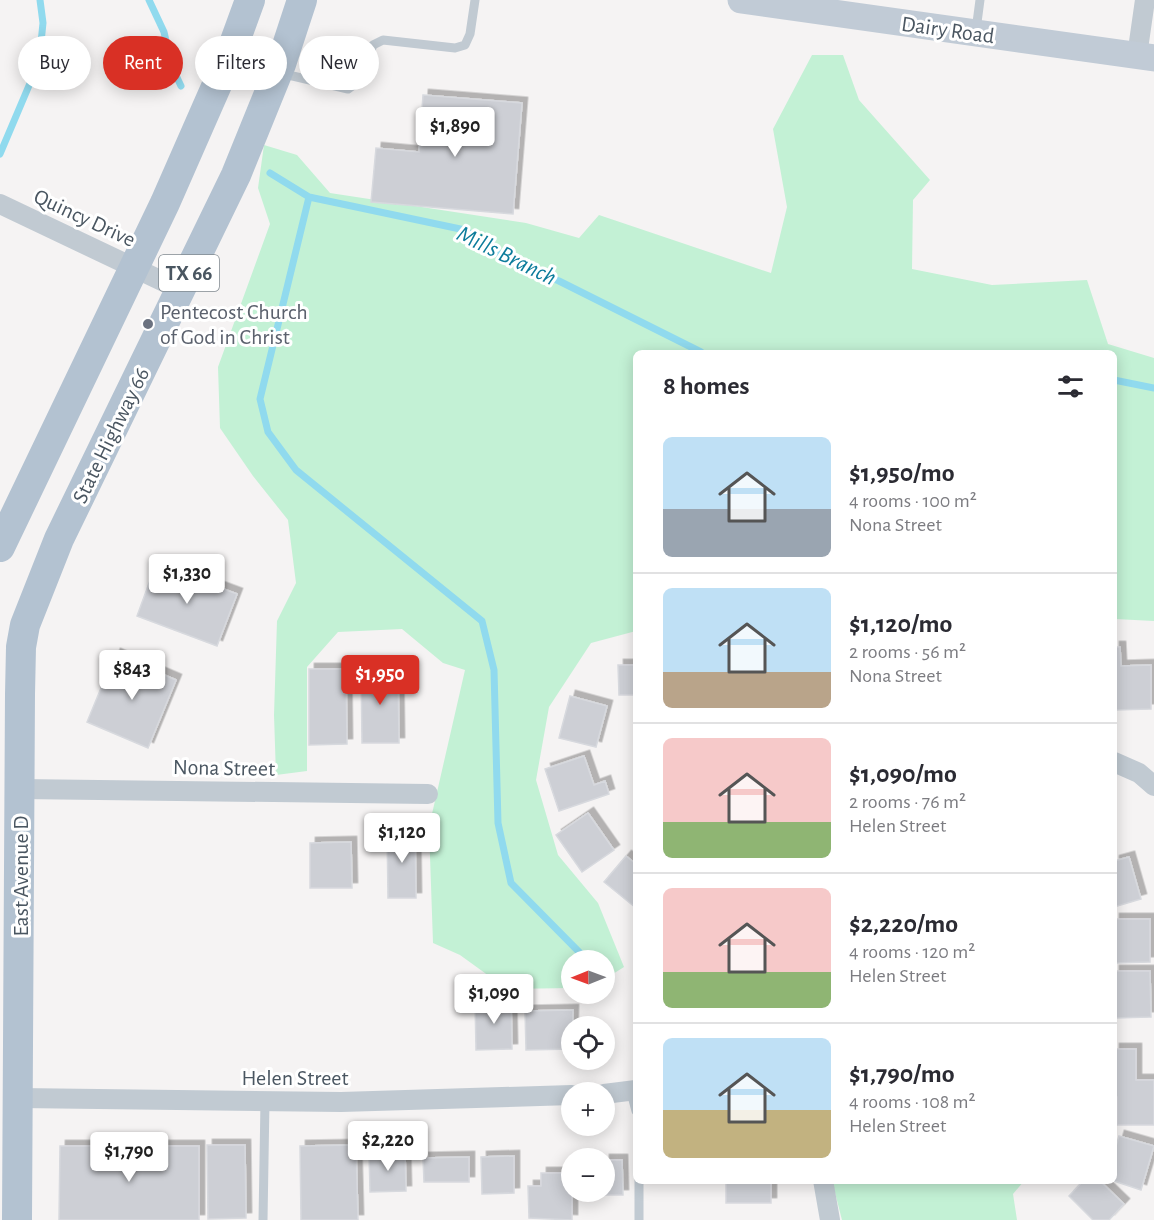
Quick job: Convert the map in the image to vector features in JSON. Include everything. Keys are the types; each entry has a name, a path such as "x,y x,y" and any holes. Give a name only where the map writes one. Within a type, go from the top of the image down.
{"main road":[{"name":"TX 66","path":"0,547 165,203 230,55 250,0"},
{"name":"State Highway 66","path":"287,45 302,0"},
{"name":"State Highway 66","path":"59,539 236,175 271,90"},
{"name":"East Avenue D","path":"17,1220 8,1179 19,1098 21,647 25,625 59,539"},
{"path":"0,818 20,848"}],"street":[{"name":"Dairy Road","path":"741,0 813,5 976,33 1145,57"},
{"path":"1145,0 1145,57"},
{"name":"Quincy Drive","path":"0,204 181,290"},
{"path":"1117,763 1138,773 1154,786"},
{"name":"Nona Street","path":"20,789 428,794"},
{"name":"Helen Street","path":"19,1098 353,1102 561,1095"},
{"path":"615,1095 633,1098"},
{"path":"824,1184 830,1220"}],"lane":[{"path":"287,74 348,89 359,81 373,45 383,40 455,48 465,45 470,34 475,0"},
{"path":"976,33 980,0"},
{"path":"263,1220 265,1101"},
{"path":"639,1184 639,1220"}],"green space":[{"path":"812,55 843,55 859,100 930,180 913,200 912,269 992,285 1087,280 1108,344 1154,358 1154,621 1117,619 1117,350 633,350 633,632 591,643 549,707 536,780 558,855 598,903 624,967 615,973 615,950 561,950 561,988 507,989 460,955 433,943 429,827 465,670 443,663 402,629 338,632 307,667 307,771 276,775 274,715 277,621 296,583 288,520 253,476 220,428 218,367 270,224 258,188 264,145 297,155 330,193 526,223 579,238 599,215 771,273 787,207 773,129"},
{"path":"833,1184 1021,1184 1013,1194 1017,1220 842,1220"}],"building":[{"path":"423,95 522,103 513,214 371,202 376,148 419,152"},
{"path":"156,564 237,594 217,646 137,616"},
{"path":"1117,647 1120,647 1121,666 1151,665 1151,709 1117,710"},
{"path":"115,654 176,680 148,748 87,722"},
{"path":"618,665 633,665 633,695 619,695"},
{"path":"309,669 346,669 347,744 309,745"},
{"path":"361,669 398,669 399,743 362,743"},
{"path":"570,696 607,706 596,747 559,738"},
{"path":"584,756 594,785 605,781 609,794 559,811 545,769"},
{"path":"588,813 614,850 582,872 556,835"},
{"path":"387,830 415,830 416,898 388,898"},
{"path":"351,842 352,888 310,888 310,843"},
{"path":"626,856 633,862 633,906 604,882"},
{"path":"1129,857 1141,899 1117,906 1117,860"},
{"path":"1117,919 1150,919 1150,962 1117,963"},
{"path":"1117,971 1150,971 1151,1017 1117,1018"},
{"path":"511,1000 512,1049 476,1050 475,1001"},
{"path":"573,1010 573,1016 561,1016 561,1049 526,1050 525,1011"},
{"path":"1117,1049 1136,1049 1136,1080 1154,1080 1154,1125 1117,1125"},
{"path":"1119,1136 1154,1146 1141,1190 1117,1182"},
{"path":"207,1145 245,1145 246,1218 208,1219"},
{"path":"356,1145 358,1220 301,1220 300,1146"},
{"path":"60,1146 199,1146 199,1220 59,1220"},
{"path":"405,1151 406,1191 370,1192 369,1152"},
{"path":"514,1156 514,1193 482,1194 481,1157"},
{"path":"469,1157 469,1182 424,1182 423,1158"},
{"path":"615,1160 622,1160 623,1195 615,1195"},
{"path":"541,1173 561,1173 561,1202 572,1202 572,1220 529,1218 528,1186 541,1186"},
{"path":"726,1184 771,1184 771,1203 726,1203"},
{"path":"1080,1184 1103,1184 1124,1204 1109,1220 1093,1220 1069,1196"}],"waterway":[{"name":"Mills Branch","path":"0,154 39,62 43,23 40,0"},
{"name":"Mills Branch","path":"149,0 165,36"},
{"name":"Mills Branch","path":"270,173 309,197 465,230 508,260 559,281 697,350"},
{"path":"309,197 260,399 268,432 296,470 482,621 494,670 498,823 511,883 577,950"},
{"name":"Mills Branch","path":"1117,381 1154,388"}],"place":[{"name":"Pentecost Church of God in Christ","path":"148,324"}]}
